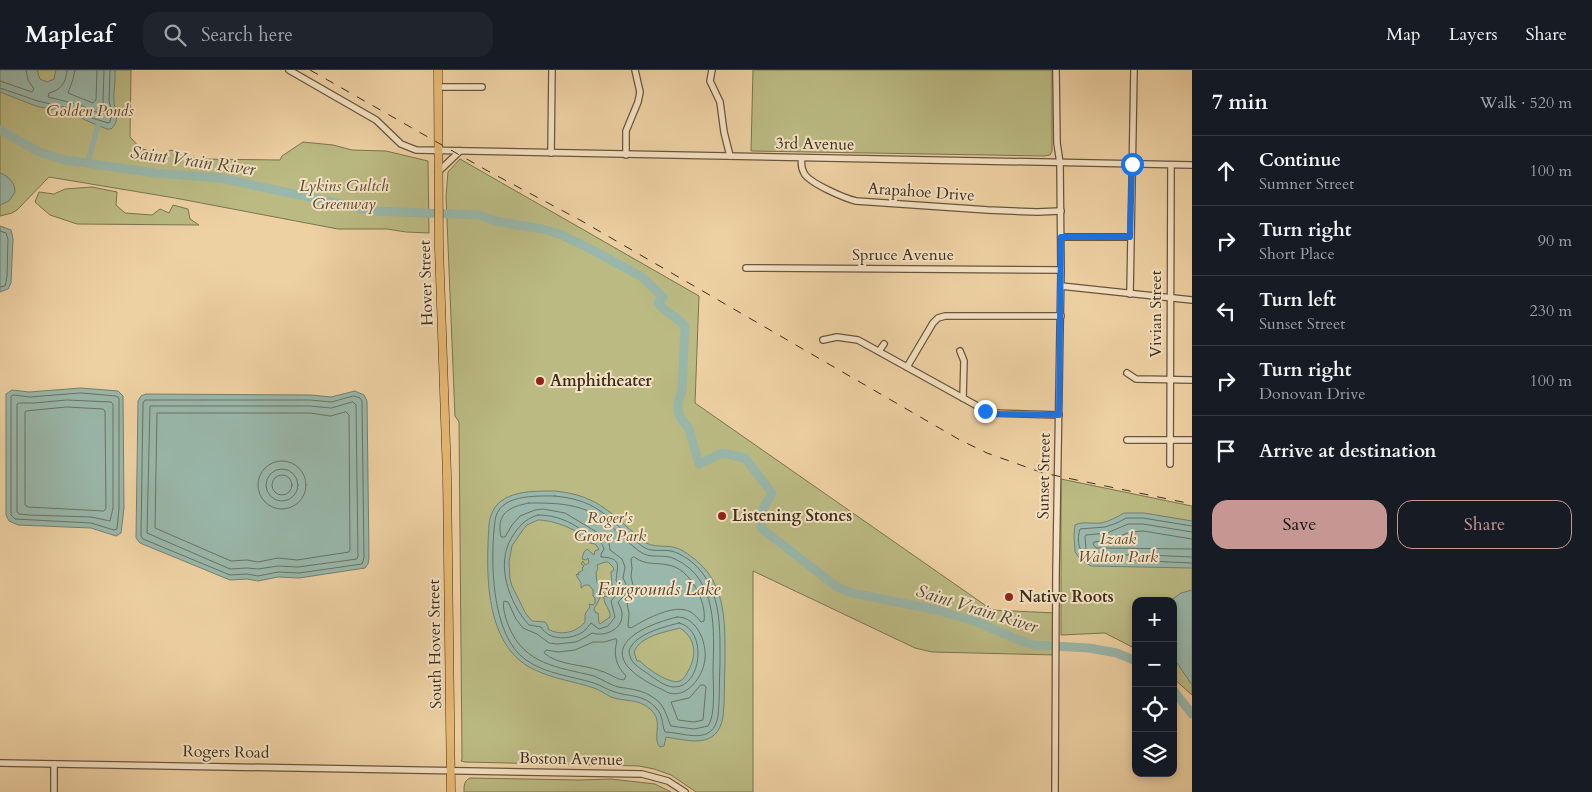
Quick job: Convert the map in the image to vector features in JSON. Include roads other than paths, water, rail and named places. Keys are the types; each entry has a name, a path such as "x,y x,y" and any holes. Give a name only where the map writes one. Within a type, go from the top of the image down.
{"main road":[{"name":"Hover Street","path":"438,70 438,228 448,496"},
{"name":"South Hover Street","path":"448,496 451,792"}],"street":[{"name":"3rd Avenue","path":"289,70 379,122 404,146 416,150 1192,165"},
{"path":"551,153 552,70"},
{"path":"626,155 626,132 640,92 635,70"},
{"path":"712,70 710,81 720,102 724,132 730,156"},
{"name":"Sunset Street","path":"1055,792 1061,316 1061,210 1060,163 1057,142 1056,70"},
{"path":"1130,294 1134,70"},
{"path":"438,87 482,87"},
{"path":"438,172 460,151"},
{"name":"Arapahoe Drive","path":"802,158 801,167 807,178 856,201 988,210 1037,212 1061,210"},
{"name":"Vivian Street","path":"1170,464 1171,165"},
{"path":"1061,237 1130,237"},
{"name":"Spruce Avenue","path":"746,268 1061,270"},
{"path":"1061,286 1192,300"},
{"path":"907,367 933,323 938,318 944,316 1061,316"},
{"path":"823,340 837,337 858,340 995,414 1059,415"},
{"path":"880,351 884,344"},
{"path":"960,351 964,361 963,398"},
{"path":"1127,373 1136,379 1192,380"},
{"path":"1127,440 1192,440"},
{"name":"Rogers Road","path":"0,763 451,770"},
{"path":"54,764 54,792"},
{"name":"Boston Avenue","path":"451,770 642,774 668,780 685,792"}],"water":[{"path":"0,70 37,70 40,79 47,82 54,79 56,70 115,70 114,103 117,116 116,123 111,129 107,129 77,115 36,106 0,92"},
{"path":"0,173 11,180 15,192 9,201 0,205"},
{"path":"0,226 11,230 13,239 11,283 8,289 0,292"},
{"path":"81,388 118,391 123,396 124,508 121,533 116,536 91,528 18,525 9,521 6,515 6,394 12,390 29,392"},
{"path":"355,391 364,395 367,401 369,558 365,568 299,578 278,577 258,581 247,579 230,580 140,543 136,538 138,401 141,396 146,394 311,395 331,397"},
{"name":"Fairgrounds Lake","path":"534,491 555,491 584,497 615,516 646,543 683,551 697,561 708,573 716,586 721,600 725,630 723,717 720,727 709,738 702,741 693,741 666,737 664,746 660,747 657,739 657,719 650,709 641,703 616,699 594,688 556,678 533,669 517,658 505,643 497,625 489,585 488,544 492,513 504,499 513,495","holes":["538,520 558,524 572,529 585,542 595,544 599,549 595,551 594,555 587,549 584,552 582,559 586,560 588,558 589,563 585,565 583,561 581,564 584,566 583,570 578,573 579,575 576,575 581,583 581,588 589,585 593,590 595,603 593,605 589,604 590,607 585,614 585,622 573,631 563,633 553,631 548,629 545,622 532,621 526,614 512,586 509,562 512,546 527,525","608,562 613,567 614,570 611,572 612,587 616,588 608,597 604,596 604,593 599,589 600,584 597,583 596,573 597,565","601,596 604,598 610,617 600,624 598,613 594,609","680,628 690,637 694,649 693,661 687,674 676,682 658,675 640,661 637,661 634,652 647,638"]},
{"path":"1124,513 1144,513 1192,521 1192,568 1091,566 1081,560 1075,552 1075,525 1101,523"},
{"path":"1192,590 1192,685 1177,663 1176,597 1181,593"}],"waterway":[{"path":"88,162 98,125"},
{"name":"Saint Vrain River","path":"0,130 39,152 65,160 155,173 220,178 374,211 478,215 496,221 542,229 559,234 585,246 642,277 663,297 658,303 664,310 685,326 682,390 678,411 689,429 699,464 722,453 745,458 772,493 762,511 761,528 837,587 852,593 937,610 977,622 1034,645 1089,648 1117,653 1132,659"},
{"name":"Saint Vrain River","path":"1177,695 1192,714"}],"railway":[{"path":"310,70 486,170 580,220 960,440 987,453 1043,473 1192,504"}],"place":[{"name":"Amphitheater","path":"540,381"},
{"name":"Listening Stones","path":"722,516"},
{"name":"Native Roots","path":"1009,597"}],"park label":[{"name":"Golden Ponds","path":"90,111"},
{"name":"Lykins Gultch Greenway","path":"344,195"},
{"name":"Roger's Grove Park","path":"610,527"},
{"name":"Izaak Walton Park","path":"1118,548"}]}
